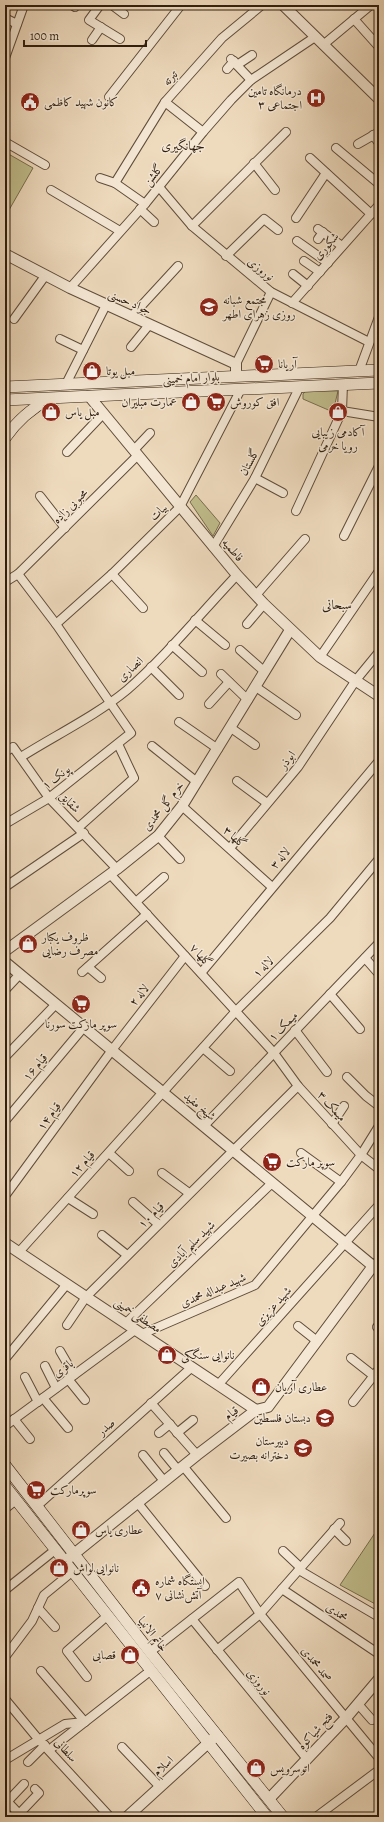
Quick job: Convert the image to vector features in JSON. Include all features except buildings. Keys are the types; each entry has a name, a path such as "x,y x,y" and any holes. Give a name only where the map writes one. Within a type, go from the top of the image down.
{"main road":[{"name":"بلوار امام خمینی","path":"5,387 379,370"},
{"name":"بلوار امام خمینی","path":"5,400 379,382"},
{"path":"6,433 36,406 51,398"},
{"name":"خاتم الانبیا","path":"5,1465 150,1652 282,1817"},
{"path":"5,1486 267,1817"}],"street":[{"path":"5,58 24,5"},
{"path":"100,5 89,20 120,40"},
{"path":"112,5 124,14"},
{"path":"109,97 181,5"},
{"name":"تبرته","path":"115,183 165,102 222,38 262,5"},
{"path":"283,5 378,97"},
{"name":"گلشن","path":"70,288 142,207 203,132 251,80 319,41 354,19 371,5"},
{"path":"5,18 17,24"},
{"path":"354,19 379,47"},
{"path":"92,40 101,27"},
{"path":"227,69 234,62 252,55"},
{"path":"234,62 251,80"},
{"path":"165,102 203,132"},
{"path":"192,226 286,132"},
{"path":"358,144 376,134 379,143"},
{"path":"5,142 45,165"},
{"path":"336,148 379,184"},
{"path":"310,158 371,214"},
{"path":"254,164 275,190"},
{"path":"296,218 326,173"},
{"path":"100,178 115,183 142,207 154,222"},
{"name":"نوروزی","path":"159,187 192,226 226,256 271,292 369,342"},
{"path":"52,190 120,230"},
{"name":"شکوری","path":"292,303 379,205"},
{"path":"226,256 264,219 278,230"},
{"path":"320,233 342,246"},
{"path":"297,241 328,263"},
{"name":"جواد حسنی","path":"5,254 70,288 236,364"},
{"path":"304,261 320,272"},
{"path":"131,316 178,266"},
{"path":"293,274 308,286"},
{"path":"14,318 45,276"},
{"path":"236,376 236,364 271,292"},
{"path":"66,384 106,305"},
{"path":"358,371 379,317"},
{"path":"131,347 149,325"},
{"path":"60,338 83,350"},
{"path":"296,511 342,411 343,384"},
{"name":"گلستان","path":"213,546 255,478 300,386"},
{"name":"بیات","path":"56,624 112,574 180,507 241,389"},
{"name":"فاطمیه","path":"89,396 237,575 264,604 320,657 379,696"},
{"path":"342,411 379,417"},
{"path":"67,452 103,414"},
{"name":"محبوبی زاده","path":"5,582 18,574 65,528 136,452 150,433"},
{"path":"344,536 379,466"},
{"path":"255,478 283,494"},
{"path":"40,496 65,528"},
{"path":"256,595 305,539"},
{"path":"18,574 56,624 110,702"},
{"path":"112,574 143,608"},
{"path":"320,657 378,574"},
{"name":"انصاری","path":"21,757 127,690 151,667 237,575"},
{"path":"247,624 264,604"},
{"path":"195,620 225,645"},
{"name":"خرم گل محمدی","path":"5,951 114,871 158,836 182,806 290,630"},
{"path":"172,645 202,672"},
{"path":"240,650 265,672"},
{"name":"ابوذر","path":"230,848 298,767 356,680 379,652"},
{"path":"151,667 179,695"},
{"path":"221,674 248,700"},
{"path":"209,704 229,682"},
{"path":"256,687 296,715"},
{"name":"پونک ۱","path":"5,824 49,798 132,733 110,702"},
{"path":"179,722 218,749"},
{"path":"231,728 255,745"},
{"path":"5,887 81,830 134,778 118,744"},
{"path":"152,746 197,782"},
{"name":"شقایق","path":"5,752 13,747 49,798 81,830 114,871"},
{"name":"لاله ۳","path":"201,973 379,761"},
{"path":"237,781 267,803"},
{"name":"گلها ۳","path":"182,806 272,887"},
{"path":"158,836 180,859"},
{"name":"لاله ۱","path":"163,1092 236,1011 330,918 379,859"},
{"name":"گلها ۷","path":"114,871 136,902 274,1053"},
{"path":"136,902 164,877"},
{"path":"101,978 85,970 147,914"},
{"name":"میمک ۱","path":"204,1126 379,943"},
{"name":"لاله ۲","path":"112,1050 185,956"},
{"path":"365,958 379,974"},
{"name":"شیخ مفید","path":"5,962 345,1243 377,1266"},
{"path":"5,990 20,974"},
{"path":"330,994 360,1029"},
{"path":"5,1057 56,1004"},
{"name":"قیام ۱۶","path":"5,1121 84,1027"},
{"path":"295,1030 327,1072"},
{"path":"203,1048 230,1071"},
{"name":"قیام ۱۴","path":"5,1196 112,1050"},
{"name":"میمک ۳","path":"274,1053 298,1086 332,1124 361,1155 379,1169"},
{"path":"347,1077 366,1096 379,1106"},
{"name":"قیام ۱۰","path":"67,1325 86,1297 298,1086"},
{"name":"قیام ۱۲","path":"19,1252 163,1092"},
{"path":"332,1124 344,1106"},
{"name":"شهید عبداله محمدی","path":"139,1332 255,1285 341,1182 361,1155 379,1126"},
{"path":"109,1152 129,1171"},
{"path":"301,1153 341,1182"},
{"path":"162,1173 189,1193"},
{"name":"شهید سلیم آبادی","path":"126,1323 272,1183"},
{"path":"68,1198 93,1214"},
{"path":"133,1202 158,1224"},
{"name":"شهید عزیزی","path":"218,1385 379,1205"},
{"path":"102,1235 127,1256"},
{"name":"مصطفی خمینی","path":"5,1242 256,1410"},
{"name":"قیام","path":"64,1562 137,1502 256,1410 268,1407 317,1341 377,1266"},
{"path":"5,1359 67,1284"},
{"path":"298,1326 317,1341"},
{"name":"باقری","path":"5,1426 71,1377 139,1332"},
{"path":"60,1352 71,1377 85,1400"},
{"path":"351,1358 377,1375 353,1402"},
{"path":"45,1366 56,1388"},
{"name":"صدر","path":"37,1506 192,1367"},
{"path":"25,1376 40,1400 68,1428"},
{"path":"151,1403 197,1455"},
{"path":"14,1419 30,1440"},
{"path":"177,1433 194,1420"},
{"path":"159,1433 170,1424"},
{"path":"164,1453 180,1468 226,1518"},
{"path":"143,1456 164,1481"},
{"path":"5,1508 16,1500"},
{"path":"137,1502 205,1586"},
{"path":"217,1650 260,1614 337,1526 346,1541"},
{"path":"5,1590 55,1550"},
{"path":"283,1551 300,1569 379,1617"},
{"path":"5,1657 30,1625 44,1595 72,1572"},
{"name":"صمد محمدی","path":"192,1619 239,1582 260,1614 379,1758"},
{"name":"محمدی","path":"282,1589 379,1654"},
{"path":"38,1608 55,1627"},
{"path":"87,1677 67,1651 107,1616"},
{"path":"150,1652 192,1619"},
{"name":"نوروزی","path":"192,1619 307,1759"},
{"path":"40,1671 85,1722"},
{"path":"5,1760 44,1745 85,1722 150,1671"},
{"name":"فتح شیاکوه","path":"269,1799 378,1683"},
{"name":"سلطانی","path":"5,1699 44,1745 110,1817"},
{"path":"358,1704 372,1720"},
{"path":"28,1762 65,1724 85,1722"},
{"name":"اسلام","path":"127,1817 216,1735"},
{"path":"122,1747 160,1787"},
{"path":"316,1817 379,1770"},
{"path":"24,1784 6,1801 21,1816 39,1793 35,1789"}],"shaded area":[{"path":"5,152 33,168 9,210 5,208"},
{"path":"306,390 338,391 333,412 303,399 303,394"},
{"path":"196,495 220,523 213,536 190,502"},
{"path":"379,1527 379,1606 340,1585"}],"place":[{"name":"درمانگاه تامین اجتماعی ۳","path":"316,98"},
{"name":"کانون شهید کاظمی","path":"30,102"},
{"name":"مجتمع شبانه روزی زهرای اطهر","path":"209,307"},
{"name":"آريانا","path":"264,364"},
{"name":"مبل یوتا","path":"92,371"},
{"name":"عمارت مبلیران","path":"191,402"},
{"name":"افق کوروش","path":"216,402"},
{"name":"مبل یاس","path":"51,412"},
{"name":"آکادمی زیبایی رویا خرمی","path":"338,412"},
{"name":"ظروف یکبار مصرف رضایی","path":"28,944"},
{"name":"سوپر مارکت سورنا","path":"81,1004"},
{"name":"سوپر مارکت","path":"272,1162"},
{"name":"نانوایی سنگکی","path":"167,1355"},
{"name":"عطاری آریان","path":"261,1387"},
{"name":"دبستان فلسطین","path":"325,1418"},
{"name":"دبیرستان دخترانه بصیرت","path":"303,1448"},
{"name":"سوپرمارکت","path":"36,1490"},
{"name":"عطاری یاس","path":"81,1530"},
{"name":"نانوایی لواش","path":"59,1568"},
{"name":"ایستگاه شماره ۷ آتش‌نشانی","path":"141,1588"},
{"name":"قصابی","path":"130,1655"},
{"name":"اتوسرویس","path":"256,1768"}],"district":[{"name":"جهانگیری","path":"183,145"},
{"name":"سبحانی","path":"337,604"}]}
